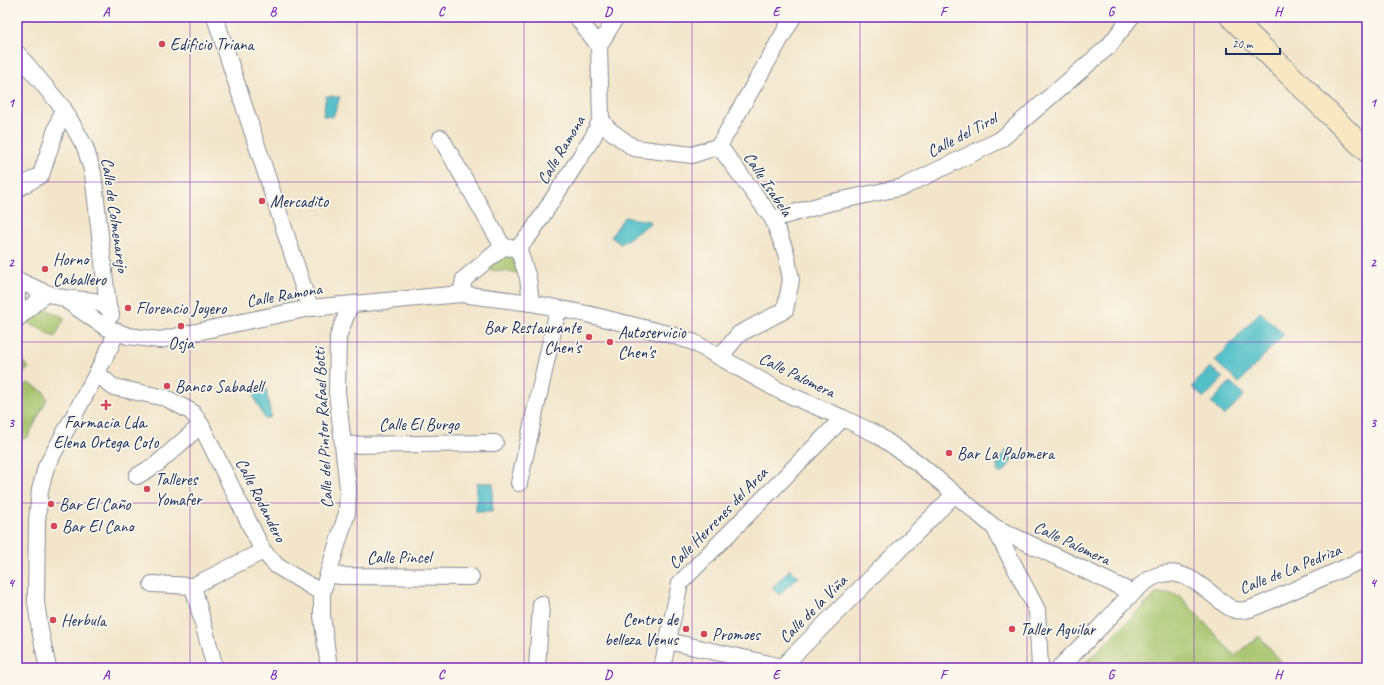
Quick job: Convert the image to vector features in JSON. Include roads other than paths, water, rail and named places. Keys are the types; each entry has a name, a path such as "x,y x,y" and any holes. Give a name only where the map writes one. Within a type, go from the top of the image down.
{"main road":[{"path":"1231,17 1367,151"}],"street":[{"path":"215,17 310,308"},
{"path":"577,17 599,46 616,17"},
{"name":"Calle Isabela","path":"720,357 739,334 785,310 791,280 786,253 773,219 719,146 792,17"},
{"name":"Calle del Tirol","path":"773,219 828,203 903,187 1000,140 1109,46 1131,17"},
{"name":"Calle Ramona","path":"462,294 464,279 531,233 593,137 602,119 599,46"},
{"name":"Calle de Colmenarejo","path":"17,53 63,108 85,147 93,174 108,307 116,332"},
{"path":"17,189 41,175 63,108"},
{"path":"602,119 608,129 634,148 692,155 719,146"},
{"path":"441,138 511,248 528,278 531,302"},
{"path":"17,280 46,293 63,298 94,301 108,307"},
{"path":"17,292 17,305"},
{"path":"17,319 46,293"},
{"name":"Calle Ramona","path":"63,298 105,327 116,332 128,336 160,340 310,308 462,294 531,302 558,309"},
{"name":"Calle del Pintor Rafael Botti","path":"329,668 322,616 322,593 347,513 348,488 337,392 338,337 350,305"},
{"path":"519,483 558,309"},
{"name":"Calle Palomera","path":"558,309 587,314 672,335 693,342 780,391 876,434 918,463 954,495 994,527 1133,593"},
{"path":"48,668 36,602 37,520 40,490 46,467 97,373 116,332"},
{"name":"Calle Rodandero","path":"97,373 114,387 166,398 192,412 202,425 263,551 277,566 322,593"},
{"name":"Calle Herrenes del Arca","path":"662,668 680,583 843,418"},
{"path":"137,476 157,464 202,425"},
{"name":"Calle El Burgo","path":"343,445 495,442"},
{"name":"Calle de la Viña","path":"668,641 782,667 954,495"},
{"name":"Calle Palomera","path":"994,527 1037,610 1040,668"},
{"path":"152,584 194,586 263,551"},
{"name":"Calle de La Pedriza","path":"1059,668 1133,593 1154,577 1165,574 1183,575 1199,584 1228,607 1237,611 1242,611 1260,605 1367,558"},
{"name":"Calle Pincel","path":"328,574 341,576 471,577"},
{"path":"194,586 215,668"},
{"path":"537,668 541,604"}],"water":[{"path":"326,96 340,97 333,117 323,116"},
{"path":"624,217 650,221 649,224 621,244 611,237"},
{"path":"1260,312 1284,334 1239,383 1215,361"},
{"path":"1210,367 1223,378 1204,398 1192,387"},
{"path":"1230,382 1244,395 1224,416 1211,403"},
{"path":"266,388 271,417 265,419 253,395"},
{"path":"1006,450 1015,455 1005,471 999,473 997,471 998,467 996,466"},
{"path":"477,483 493,483 492,512 476,512"},
{"path":"790,569 798,577 779,595 772,588"}],"place":[{"name":"Edificio Triana","path":"162,44"},
{"name":"Mercadito","path":"262,201"},
{"name":"Horno Caballero","path":"45,269"},
{"name":"Florencio Joyero","path":"128,308"},
{"name":"Osja","path":"181,326"},
{"name":"Bar Restaurante Chen's","path":"589,337"},
{"name":"Autoservicio Chen's","path":"610,342"},
{"name":"Banco Sabadell","path":"167,386"},
{"name":"Farmacia Lda. Elena Ortega Coto","path":"106,405"},
{"name":"Bar La Palomera","path":"949,453"},
{"name":"Talleres Yomafer","path":"147,489"},
{"name":"Bar El Caño","path":"51,504"},
{"name":"Bar El Cano","path":"54,526"},
{"name":"Herbula","path":"53,620"},
{"name":"Centro de belleza Venus","path":"686,629"},
{"name":"Taller Aguilar","path":"1012,629"},
{"name":"Promoes","path":"704,634"}]}
